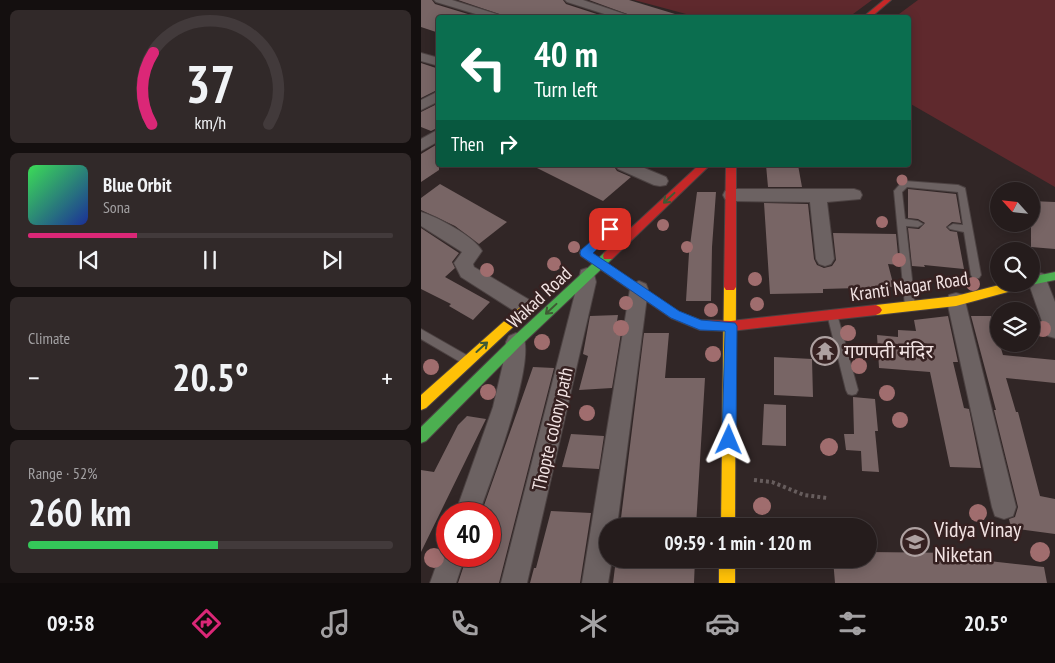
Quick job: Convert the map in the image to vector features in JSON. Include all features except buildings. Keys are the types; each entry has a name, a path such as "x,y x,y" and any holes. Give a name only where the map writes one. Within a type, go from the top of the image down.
{"street":[{"path":"440,0 493,15"},
{"path":"571,0 621,15"},
{"path":"869,15 888,0"},
{"path":"888,15 899,6"},
{"path":"423,59 436,61"},
{"path":"421,106 436,97"},
{"path":"421,146 436,136"},
{"path":"627,167 660,182"},
{"name":"Wakad Road","path":"421,436 516,342 589,260 703,167"},
{"path":"728,518 731,167"},
{"path":"731,195 854,195"},
{"path":"818,196 825,259"},
{"path":"421,218 465,244 473,251 463,263 467,272 529,305"},
{"name":"Kranti Nagar Road","path":"589,260 639,289 675,315 700,325 731,326 956,301 990,292"},
{"name":"Thopte colony path","path":"514,583 587,282 589,260"},
{"path":"595,583 639,289"},
{"path":"1040,291 1055,330"},
{"path":"956,301 1004,506"},
{"name":"Wakad Road","path":"421,404 529,305"},
{"path":"471,502 507,394 515,365 516,342"},
{"path":"443,583 448,567"},
{"path":"727,568 727,583"}],"lane":[{"path":"910,306 898,191 905,184 929,185 962,190 976,275"},
{"path":"901,222 918,224"},
{"path":"953,227 968,229"},
{"path":"832,314 852,390"},
{"path":"421,334 467,361"}],"path":[{"path":"729,477 772,482 804,496 827,498"}],"shaded area":[{"path":"634,0 872,0 852,15 690,15"},
{"path":"918,0 1055,0 1055,187 911,104 911,15 898,15"}],"traffic: fast":[{"path":"421,436 516,342 608,256"},
{"path":"1040,279 1055,276"}],"traffic: slow":[{"path":"728,518 730,287"},
{"path":"876,310 956,301 990,292"},
{"path":"421,404 523,311"},
{"path":"727,568 727,583"}],"traffic: jam":[{"path":"869,15 888,0"},
{"path":"608,256 703,167"},
{"path":"730,287 731,167"},
{"path":"585,253 675,315 700,325 731,326 876,310"}],"place":[{"name":"गणपती मंदिर","path":"825,351"},
{"name":"Vidya Vinay Niketan","path":"915,542"}],"route":[{"path":"610,229 585,253 675,315 700,325 731,326 729,440"}]}
